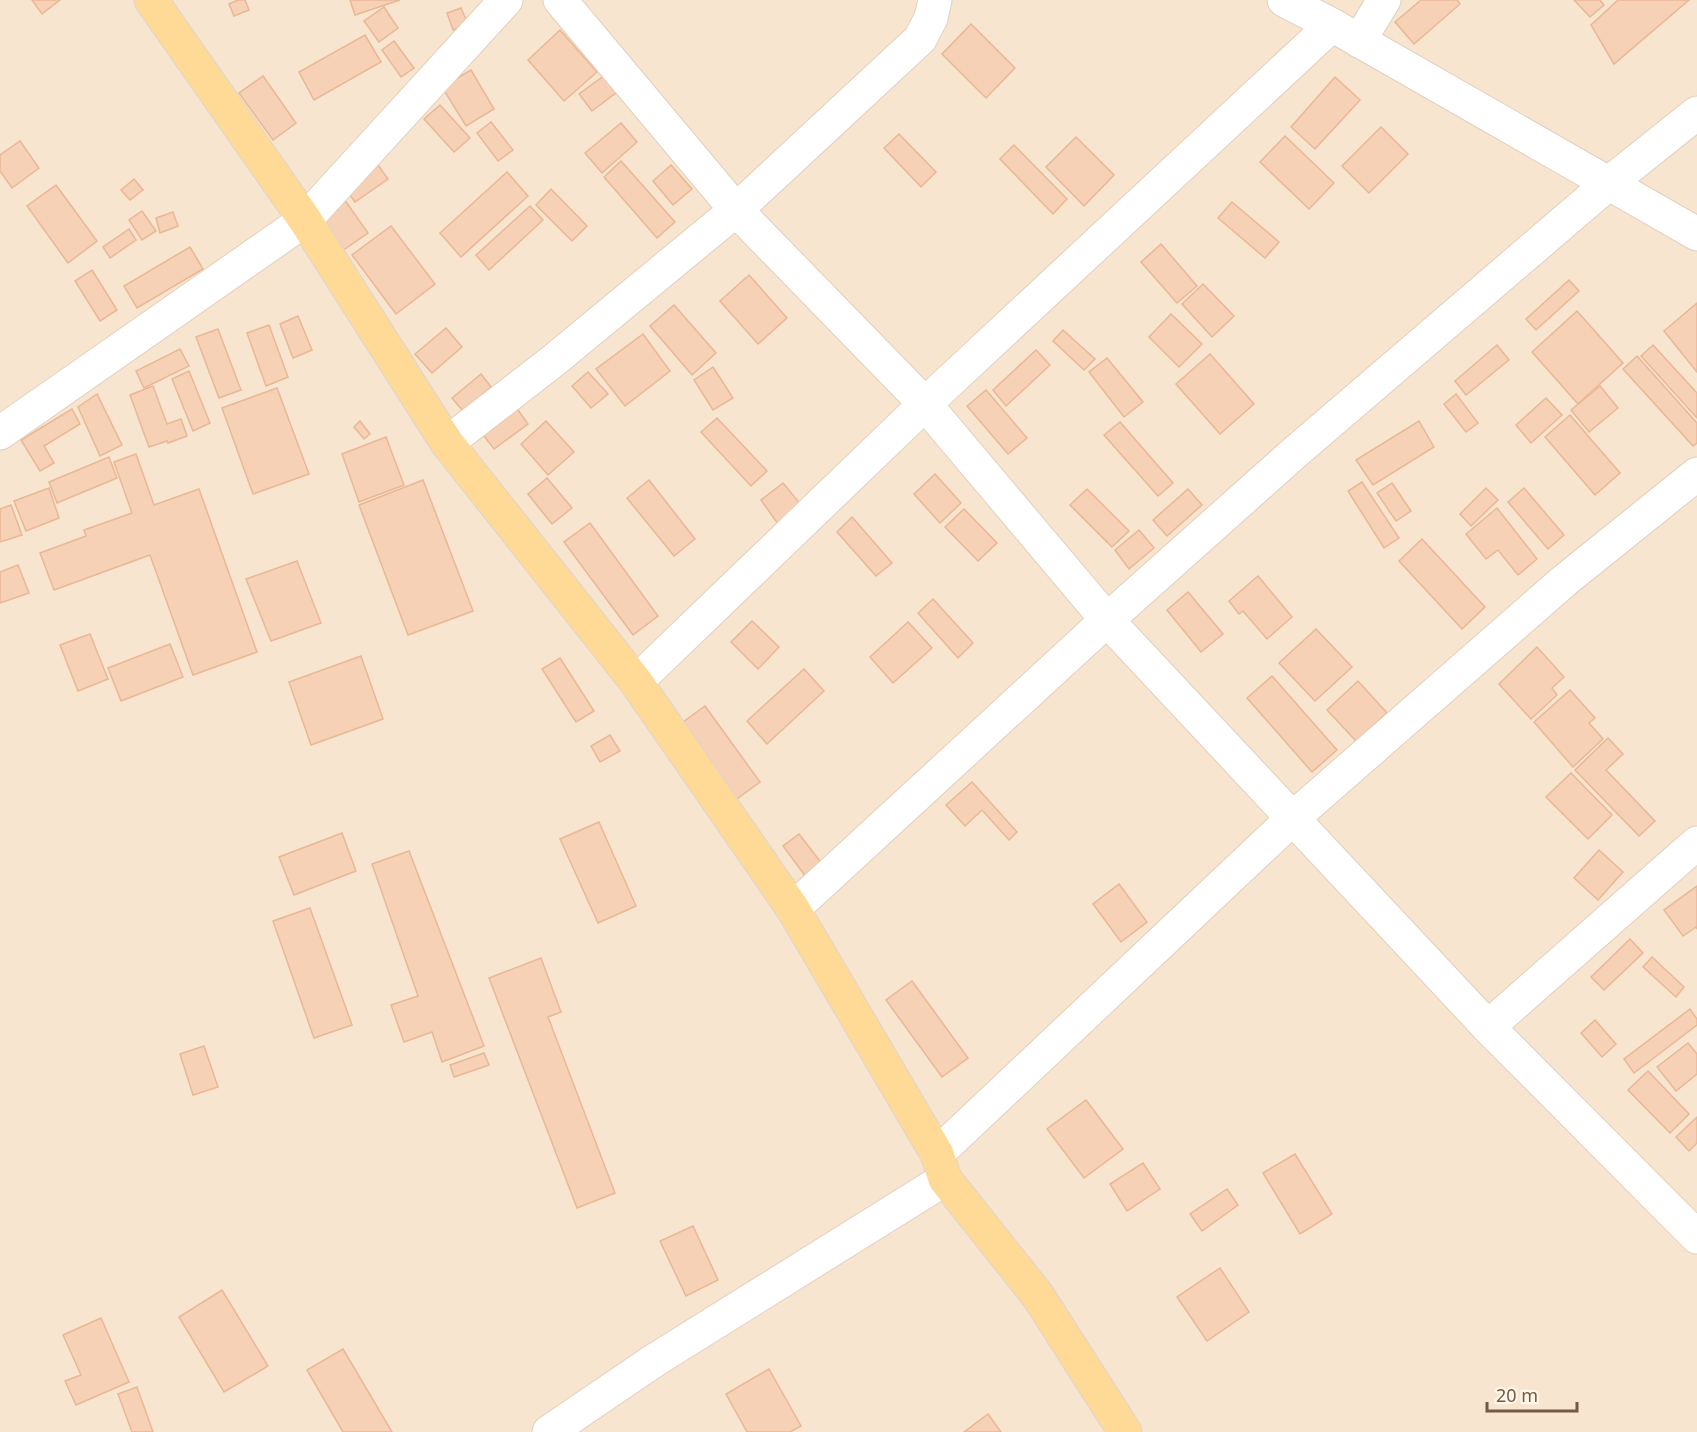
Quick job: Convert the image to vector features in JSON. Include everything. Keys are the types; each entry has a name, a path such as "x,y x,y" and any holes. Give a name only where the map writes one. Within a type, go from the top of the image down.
{"main road":[{"path":"151,0 304,220 447,443 636,681 793,909 941,1166 1038,1296 1125,1432"}],"street":[{"path":"0,433 304,220 506,0"},
{"path":"560,0 736,210 925,404 1107,620 1488,1027 1693,1227"},
{"path":"447,443 553,361 736,210 920,39 935,0"},
{"path":"1284,0 1697,234"},
{"path":"636,681 925,404 1384,0"},
{"path":"793,909 1107,620 1293,454 1608,184 1697,113"},
{"path":"549,1432 941,1166 1293,818 1564,581 1697,474"},
{"path":"1488,1027 1697,843"}],"shaded area":[{"path":"0,0 1697,0 1697,1432 0,1432"}],"building":[{"path":"32,0 60,0 42,14"},
{"path":"245,0 249,10 234,16 229,4"},
{"path":"350,0 400,0 355,15"},
{"path":"1421,0 1457,0 1460,4 1414,44 1395,22"},
{"path":"1574,0 1600,0 1604,5 1590,17"},
{"path":"1618,0 1689,0 1614,64 1591,25"},
{"path":"384,7 398,28 379,42 364,21"},
{"path":"461,8 468,24 453,30 447,13"},
{"path":"971,24 1015,68 986,98 942,54"},
{"path":"560,30 597,72 564,101 528,60"},
{"path":"365,35 381,62 314,100 299,72"},
{"path":"394,41 414,68 401,77 382,50"},
{"path":"471,70 494,109 466,126 442,87"},
{"path":"605,75 617,92 592,111 579,94"},
{"path":"263,76 296,123 273,140 239,93"},
{"path":"1335,77 1360,100 1315,149 1291,127"},
{"path":"440,105 470,138 454,152 424,119"},
{"path":"491,122 513,150 498,161 477,133"},
{"path":"621,123 637,142 602,173 585,153"},
{"path":"1381,127 1408,154 1369,193 1342,166"},
{"path":"899,134 936,172 921,187 884,148"},
{"path":"1285,136 1334,183 1309,209 1260,162"},
{"path":"1076,137 1114,175 1084,206 1046,167"},
{"path":"20,141 39,168 12,188 0,171 0,155"},
{"path":"1014,145 1067,199 1053,214 1000,159"},
{"path":"375,161 388,179 355,202 342,184"},
{"path":"621,161 675,222 657,238 604,177"},
{"path":"671,165 692,189 673,205 653,181"},
{"path":"507,172 528,196 461,257 440,233"},
{"path":"134,179 143,190 130,200 121,190"},
{"path":"56,185 97,241 68,263 27,206"},
{"path":"551,189 587,226 572,241 536,205"},
{"path":"344,199 368,233 342,251 319,217"},
{"path":"1232,202 1279,242 1265,258 1218,218"},
{"path":"530,206 543,220 489,270 476,255"},
{"path":"142,211 156,231 142,240 129,220"},
{"path":"173,212 178,226 160,233 156,218"},
{"path":"391,226 435,284 396,314 352,255"},
{"path":"129,229 136,240 110,258 103,247"},
{"path":"1161,244 1197,286 1177,303 1141,262"},
{"path":"190,247 203,269 137,308 124,286"},
{"path":"92,270 117,310 100,321 75,281"},
{"path":"749,275 787,318 758,344 720,301"},
{"path":"1569,280 1579,291 1536,330 1526,319"},
{"path":"1203,284 1234,316 1212,337 1182,304"},
{"path":"1697,303 1697,372 1664,331"},
{"path":"674,305 716,353 692,375 650,326"},
{"path":"1577,311 1623,363 1578,404 1532,352"},
{"path":"1171,314 1202,344 1179,367 1149,337"},
{"path":"298,316 312,350 293,358 280,324"},
{"path":"269,325 288,377 266,386 247,333"},
{"path":"446,328 462,347 432,373 415,354"},
{"path":"218,329 241,390 219,398 196,337"},
{"path":"1063,330 1095,359 1084,370 1053,341"},
{"path":"643,334 670,371 625,406 596,369"},
{"path":"1497,345 1509,360 1466,395 1455,381"},
{"path":"1653,345 1697,393 1697,418 1641,356"},
{"path":"180,349 189,366 144,388 136,371"},
{"path":"1036,350 1050,365 1006,406 993,390"},
{"path":"1210,354 1254,404 1220,434 1176,384"},
{"path":"1637,356 1697,423 1697,443 1693,446 1623,369"},
{"path":"1107,358 1143,402 1124,417 1089,372"},
{"path":"713,367 733,398 713,410 694,380"},
{"path":"189,371 210,423 193,431 172,379"},
{"path":"588,372 608,394 591,408 572,386"},
{"path":"481,374 491,387 463,411 452,398"},
{"path":"153,386 167,424 181,419 187,436 149,447 130,395"},
{"path":"1600,386 1618,408 1589,432 1571,410"},
{"path":"277,388 309,474 253,494 222,408"},
{"path":"986,390 1027,438 1008,454 967,406"},
{"path":"97,394 122,445 100,456 78,407"},
{"path":"1456,394 1478,423 1466,432 1444,404"},
{"path":"1546,398 1562,415 1531,443 1516,425"},
{"path":"516,407 528,424 494,449 481,432"},
{"path":"72,409 80,424 44,446 54,463 40,471 21,440"},
{"path":"1570,415 1620,473 1595,495 1545,437"},
{"path":"717,418 767,471 751,486 701,432"},
{"path":"360,421 370,434 364,439 354,427"},
{"path":"546,421 574,452 548,475 521,444"},
{"path":"1419,421 1434,447 1373,485 1356,460"},
{"path":"1120,422 1173,483 1158,496 1104,435"},
{"path":"386,437 404,485 359,502 342,454"},
{"path":"136,454 154,505 199,489 257,652 193,675 150,555 54,590 40,553 86,536 84,530 132,513 114,462"},
{"path":"109,457 117,478 57,503 49,482"},
{"path":"935,474 961,503 940,523 914,494"},
{"path":"547,478 572,508 552,524 528,494"},
{"path":"423,480 473,611 408,635 359,505"},
{"path":"649,480 695,539 674,556 627,498"},
{"path":"1362,482 1399,538 1384,548 1348,491"},
{"path":"783,483 802,506 778,524 761,500"},
{"path":"1392,483 1411,511 1396,521 1377,493"},
{"path":"49,488 59,518 26,531 14,501"},
{"path":"1486,488 1498,500 1471,526 1460,514"},
{"path":"1524,488 1564,535 1548,549 1508,502"},
{"path":"1087,489 1129,531 1112,547 1070,505"},
{"path":"1188,489 1202,505 1167,536 1153,520"},
{"path":"11,505 22,535 0,542 0,509"},
{"path":"1497,508 1537,559 1518,575 1498,550 1486,559 1466,534"},
{"path":"964,509 997,543 978,561 945,527"},
{"path":"852,517 892,563 876,576 837,532"},
{"path":"590,523 658,616 633,635 564,542"},
{"path":"1139,530 1154,548 1129,569 1115,550"},
{"path":"1422,539 1485,607 1462,629 1399,561"},
{"path":"297,561 321,623 271,641 246,579"},
{"path":"18,565 29,593 0,603 0,572"},
{"path":"1258,576 1292,617 1267,639 1243,611 1239,614 1229,601"},
{"path":"1188,592 1223,634 1201,652 1167,610"},
{"path":"933,599 973,643 958,658 918,613"},
{"path":"752,621 779,647 758,669 731,642"},
{"path":"908,622 932,648 893,683 870,657"},
{"path":"1316,629 1352,667 1315,701 1279,663"},
{"path":"90,634 108,679 78,691 60,645"},
{"path":"170,644 183,677 121,701 108,668"},
{"path":"1537,647 1564,677 1552,688 1557,695 1531,719 1499,684"},
{"path":"361,656 383,719 311,745 289,682"},
{"path":"560,658 594,711 576,722 542,669"},
{"path":"804,669 824,691 767,744 747,721"},
{"path":"1272,676 1337,750 1312,772 1247,698"},
{"path":"1358,681 1387,713 1356,741 1327,710"},
{"path":"1570,690 1595,718 1589,723 1603,739 1573,767 1534,722"},
{"path":"705,706 760,782 734,801 679,725"},
{"path":"610,735 620,751 600,762 591,746"},
{"path":"1608,738 1623,754 1606,770 1655,821 1639,836 1575,770"},
{"path":"1571,773 1612,815 1588,839 1546,797"},
{"path":"972,782 1017,832 1009,840 982,810 965,826 946,805"},
{"path":"599,822 636,906 598,923 560,839"},
{"path":"342,833 356,871 294,895 279,857"},
{"path":"799,834 823,865 806,877 783,846"},
{"path":"1599,850 1623,872 1598,900 1574,878"},
{"path":"409,851 484,1046 442,1062 432,1032 404,1042 391,1005 418,996 372,864"},
{"path":"1119,884 1147,922 1121,942 1093,904"},
{"path":"1697,886 1697,929 1696,927 1683,936 1664,910"},
{"path":"310,908 352,1025 314,1038 273,921"},
{"path":"1630,939 1643,953 1604,990 1591,977"},
{"path":"1652,957 1684,987 1676,997 1643,967"},
{"path":"541,958 561,1012 548,1017 615,1193 577,1208 489,978"},
{"path":"912,981 968,1058 942,1077 886,1000"},
{"path":"1690,1009 1697,1019 1697,1025 1634,1073 1624,1059"},
{"path":"1595,1020 1616,1044 1602,1057 1581,1033"},
{"path":"1688,1043 1697,1054 1697,1074 1676,1091 1657,1067"},
{"path":"204,1046 218,1087 193,1095 180,1054"},
{"path":"484,1053 489,1065 454,1077 450,1065"},
{"path":"1648,1071 1689,1114 1670,1133 1628,1090"},
{"path":"1086,1100 1123,1149 1084,1178 1047,1129"},
{"path":"1697,1117 1697,1143 1689,1151 1676,1137"},
{"path":"1295,1154 1332,1214 1300,1234 1263,1173"},
{"path":"1143,1163 1160,1189 1127,1211 1110,1184"},
{"path":"1227,1189 1238,1205 1202,1231 1190,1214"},
{"path":"693,1226 718,1280 686,1296 660,1241"},
{"path":"1220,1268 1249,1312 1207,1341 1177,1297"},
{"path":"222,1290 268,1366 224,1392 179,1317"},
{"path":"101,1318 129,1382 76,1405 65,1381 81,1375 63,1335"},
{"path":"343,1349 392,1432 343,1432 307,1370"},
{"path":"769,1369 801,1426 790,1432 747,1432 726,1394"},
{"path":"137,1387 153,1432 132,1432 118,1394"},
{"path":"988,1414 1001,1432 964,1432"}]}
